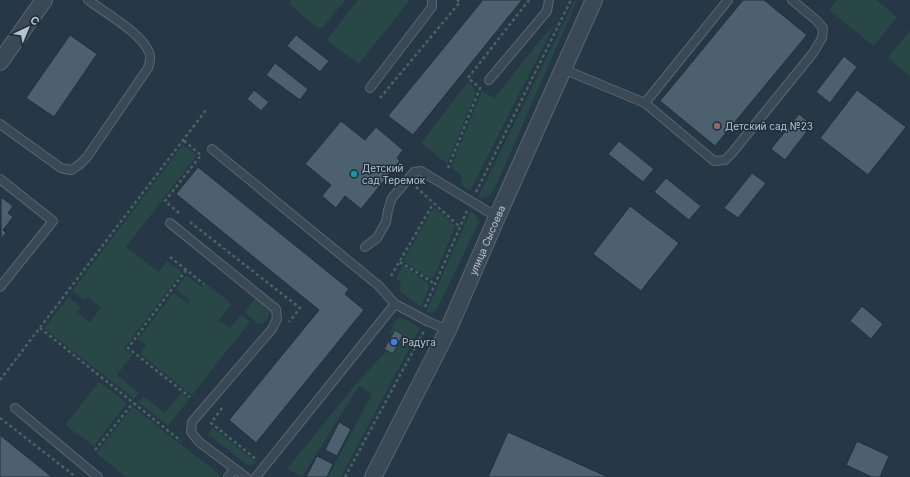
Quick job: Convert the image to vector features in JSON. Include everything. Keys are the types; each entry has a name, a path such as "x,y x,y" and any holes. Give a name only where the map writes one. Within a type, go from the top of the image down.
{"street":[{"path":"0,62 44,0"},
{"name":"улица Сысоева","path":"373,477 448,330 594,0"}],"lane":[{"path":"0,124 61,168 71,170 87,157 148,68 150,57 147,47 137,35 88,0"},
{"path":"370,88 432,7 432,0"},
{"path":"489,80 547,11 549,0"},
{"path":"645,103 728,0"},
{"path":"563,69 645,103 714,161 725,160 732,154 813,53 822,38 823,28 816,20 792,0"},
{"path":"212,149 379,286 395,304 448,330"},
{"path":"365,247 377,238 386,222 392,198 414,172 421,171 428,174 497,217"},
{"path":"0,179 53,221 0,287"},
{"path":"170,223 276,309 277,319 272,329 192,422 192,432 199,442 246,477"},
{"path":"256,477 395,304"},
{"path":"15,408 98,477"},
{"path":"228,477 235,469"}],"path":[{"path":"380,98 460,2 457,0"},
{"path":"448,168 480,88 468,78 529,0"},
{"path":"345,477 429,322 423,311 471,202 571,0"},
{"path":"0,380 206,110"},
{"path":"415,187 460,227"},
{"path":"391,276 433,204"},
{"path":"170,258 204,284"},
{"path":"400,262 435,284"},
{"path":"186,270 128,348 190,397"},
{"path":"40,328 183,442"},
{"path":"95,450 133,403"},
{"path":"0,418 76,477"}],"green space":[{"path":"290,0 345,0 324,26 320,28 291,6 289,3"},
{"path":"358,0 410,0 359,64 327,40"},
{"path":"575,0 577,0 492,193 486,197 478,197"},
{"path":"837,0 876,0 897,17 874,46 829,10"},
{"path":"555,24 470,191 463,186 461,182 462,176 451,167 482,91 494,98"},
{"path":"910,30 910,76 888,58"},
{"path":"468,82 474,88 475,95 447,164 421,143"},
{"path":"183,145 197,155 126,247 159,272 167,261 182,272 124,349 132,355 117,375 139,393 134,399 44,328 69,297 81,307 77,312 90,322 101,308 88,297 85,301 72,291"},
{"path":"434,207 455,225 434,276 428,278 403,261"},
{"path":"471,211 479,222 437,309 432,313 426,312"},
{"path":"403,265 428,283 429,289 421,307 400,290 401,283 396,279"},
{"path":"186,275 202,287 205,283 232,304 219,320 230,328 241,315 250,322 192,395 140,354 146,345 138,339 173,293 188,304 191,301 176,289"},
{"path":"255,299 264,303 270,311 267,320 262,324 257,323 244,312"},
{"path":"398,318 404,319 420,328 341,477 328,477 372,394 359,386 302,477 287,469 356,384 397,340 390,333"},
{"path":"99,382 127,403 94,446 65,425"},
{"path":"181,393 189,399 168,426 138,402 143,396 165,413"},
{"path":"133,407 220,475 219,477 126,477 96,453"},
{"path":"213,428 256,462 253,465 246,464 208,434"}],"building":[{"path":"481,0 522,0 413,135 388,116 482,1"},
{"path":"743,0 764,0 807,35 715,146 660,101"},
{"path":"70,35 97,54 54,117 26,98"},
{"path":"296,35 329,61 320,72 287,46"},
{"path":"844,56 857,67 830,103 816,92"},
{"path":"275,63 308,89 300,100 266,75"},
{"path":"254,90 269,102 261,111 247,99"},
{"path":"857,90 906,127 868,175 820,138"},
{"path":"799,114 812,125 785,160 771,149"},
{"name":"Детский сад Теремок","path":"341,121 365,140 376,127 403,150 397,158 400,161 361,209 345,196 336,208 322,196 331,185 305,164"},
{"path":"619,141 654,169 643,182 608,154"},
{"path":"198,167 349,289 345,294 364,310 256,443 229,420 319,310 176,194"},
{"path":"752,173 766,183 738,218 724,208"},
{"path":"666,178 701,206 689,220 654,192"},
{"path":"1,197 13,206 8,213 13,217 3,230 6,233 1,239"},
{"path":"630,206 679,243 641,291 593,254"},
{"path":"862,306 883,324 871,339 850,321"},
{"name":"Радуга","path":"395,330 403,335 393,354 384,349"},
{"path":"339,422 351,429 337,456 325,450"},
{"path":"508,432 608,477 488,477"},
{"path":"0,435 52,477 0,477"},
{"path":"857,441 889,456 880,477 872,477 846,465"},
{"path":"317,456 333,464 327,477 306,477"}],"place":[{"name":"Детский сад №23","path":"717,126"},
{"name":"Детский сад Теремок","path":"354,174"},
{"name":"Радуга","path":"394,342"}]}
